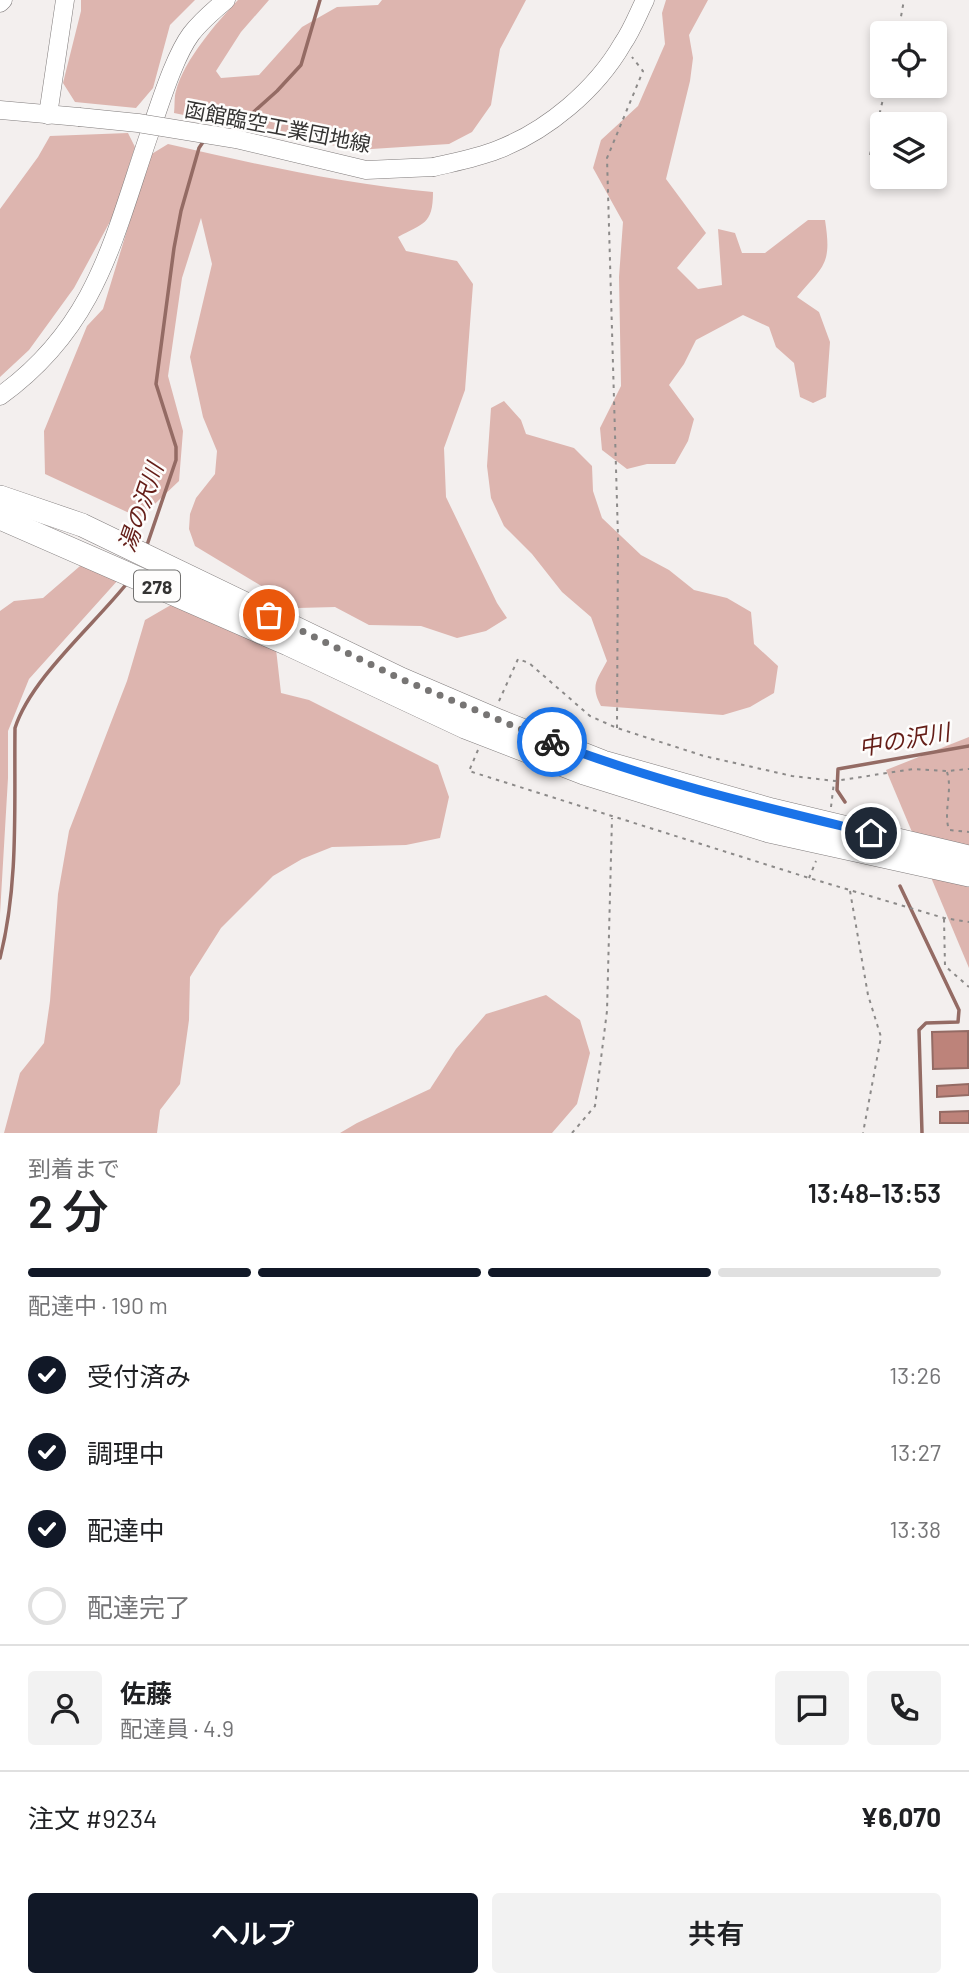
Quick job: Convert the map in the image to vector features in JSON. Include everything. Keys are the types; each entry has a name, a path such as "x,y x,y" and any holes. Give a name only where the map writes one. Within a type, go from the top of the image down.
{"highway":[{"path":"0,479 31,519"},
{"path":"0,497 31,519"},
{"path":"0,518 31,519"},
{"path":"0,532 31,519"},
{"name":"278","path":"31,519 82,525 465,727 584,773 769,831 969,875"},
{"name":"278","path":"31,519 68,547 603,762 772,810 969,857"}],"main road":[{"path":"48,115 65,0"},
{"path":"0,396 39,364 68,332 87,302 102,271 179,57 191,34 226,0"},
{"name":"函館臨空工業団地線","path":"0,110 138,123 236,139 366,170 434,167 498,150 532,132 583,94 623,45 645,0"}],"path":[{"path":"900,21 904,0"},
{"path":"617,728 618,537 607,158 643,71 623,45"},
{"path":"497,708 518,659 529,663 590,716 617,728 704,756 792,776 835,780 913,769 969,769"},
{"path":"481,743 469,771 809,878 944,918 969,922"},
{"path":"947,771 951,783 947,822 949,830 969,832"},
{"path":"829,816 835,780"},
{"path":"572,1133 595,1106 607,1011 612,817"},
{"path":"809,878 817,859"},
{"path":"850,890 868,996 881,1037 863,1133"},
{"path":"944,918 945,966 969,987"}],"shaded area":[{"path":"81,0 195,0 170,25 153,88 136,108 75,102 63,83 81,11"},
{"path":"238,0 269,0 241,32 216,71 221,78 259,75 302,27 337,7 378,5 382,0 526,0 500,49 491,105 472,132 449,144 356,150 174,113 175,93 186,67 211,30"},
{"path":"666,0 708,0 689,35 693,58 690,81 666,179 706,233 677,268 698,289 722,285 718,229 735,233 742,253 765,253 808,220 825,220 827,247 824,263 797,297 819,312 830,342 826,397 813,403 800,397 794,363 776,347 769,327 743,315 696,340 669,385 694,419 688,441 675,464 647,464 627,469 602,450 600,428 621,386 619,277 623,222 593,168 601,140 638,106 665,44 662,13"},
{"path":"128,133 135,147 113,216 74,288 29,350 0,377 0,209 50,136"},
{"path":"168,144 333,179 433,192 429,217 398,237 406,251 457,261 473,284 465,390 444,448 446,497 497,603 507,618 486,631 457,638 421,626 369,625 335,607 298,608 195,546 189,529 190,514 196,498 215,474 217,451 203,417 190,357 212,264 201,218 182,278 168,376 183,431 179,481 140,518 45,474 44,431 87,326 103,309 150,155"},
{"path":"504,401 521,420 526,434 574,448 592,466 593,491 602,518 641,555 669,570 694,590 727,598 751,612 754,644 778,666 774,693 750,707 723,715 601,706 595,688 607,661 591,617 562,592 532,554 504,526 491,498 487,466 491,408"},
{"path":"87,560 118,580 29,679 8,731 0,914 0,611 14,601 43,598"},
{"path":"176,602 276,649 281,693 309,700 438,765 449,797 440,838 406,845 332,847 302,859 273,876 221,928 190,977 189,1020 180,1084 160,1110 157,1133 4,1133 20,1073 44,1043 58,894 69,831 127,681 145,620"},
{"path":"969,737 969,968 886,770"},
{"path":"546,995 580,1020 590,1053 577,1104 552,1133 340,1133 430,1089 456,1049 486,1014"},
{"path":"968,1031 968,1068 933,1069 932,1032"},
{"path":"969,1084 969,1095 937,1097 937,1086"},
{"path":"969,1111 969,1123 940,1123 940,1112"}],"waterway":[{"name":"湯の沢川","path":"219,129 248,117 301,65 320,0"},
{"name":"湯の沢川","path":"146,548 176,460 176,447 156,384 181,211 199,148 205,139"},
{"name":"湯の沢川","path":"0,958 13,873 15,728 23,709 49,671 128,582"},
{"name":"中の沢川","path":"845,802 837,790 838,769 969,746"},
{"name":"中の沢川","path":"900,886 959,1010 958,1022 926,1023 919,1030 922,1133"}],"way so far":[{"path":"269,615 401,679 552,742"}],"route":[{"path":"552,742 603,762 772,810 871,833"}]}
